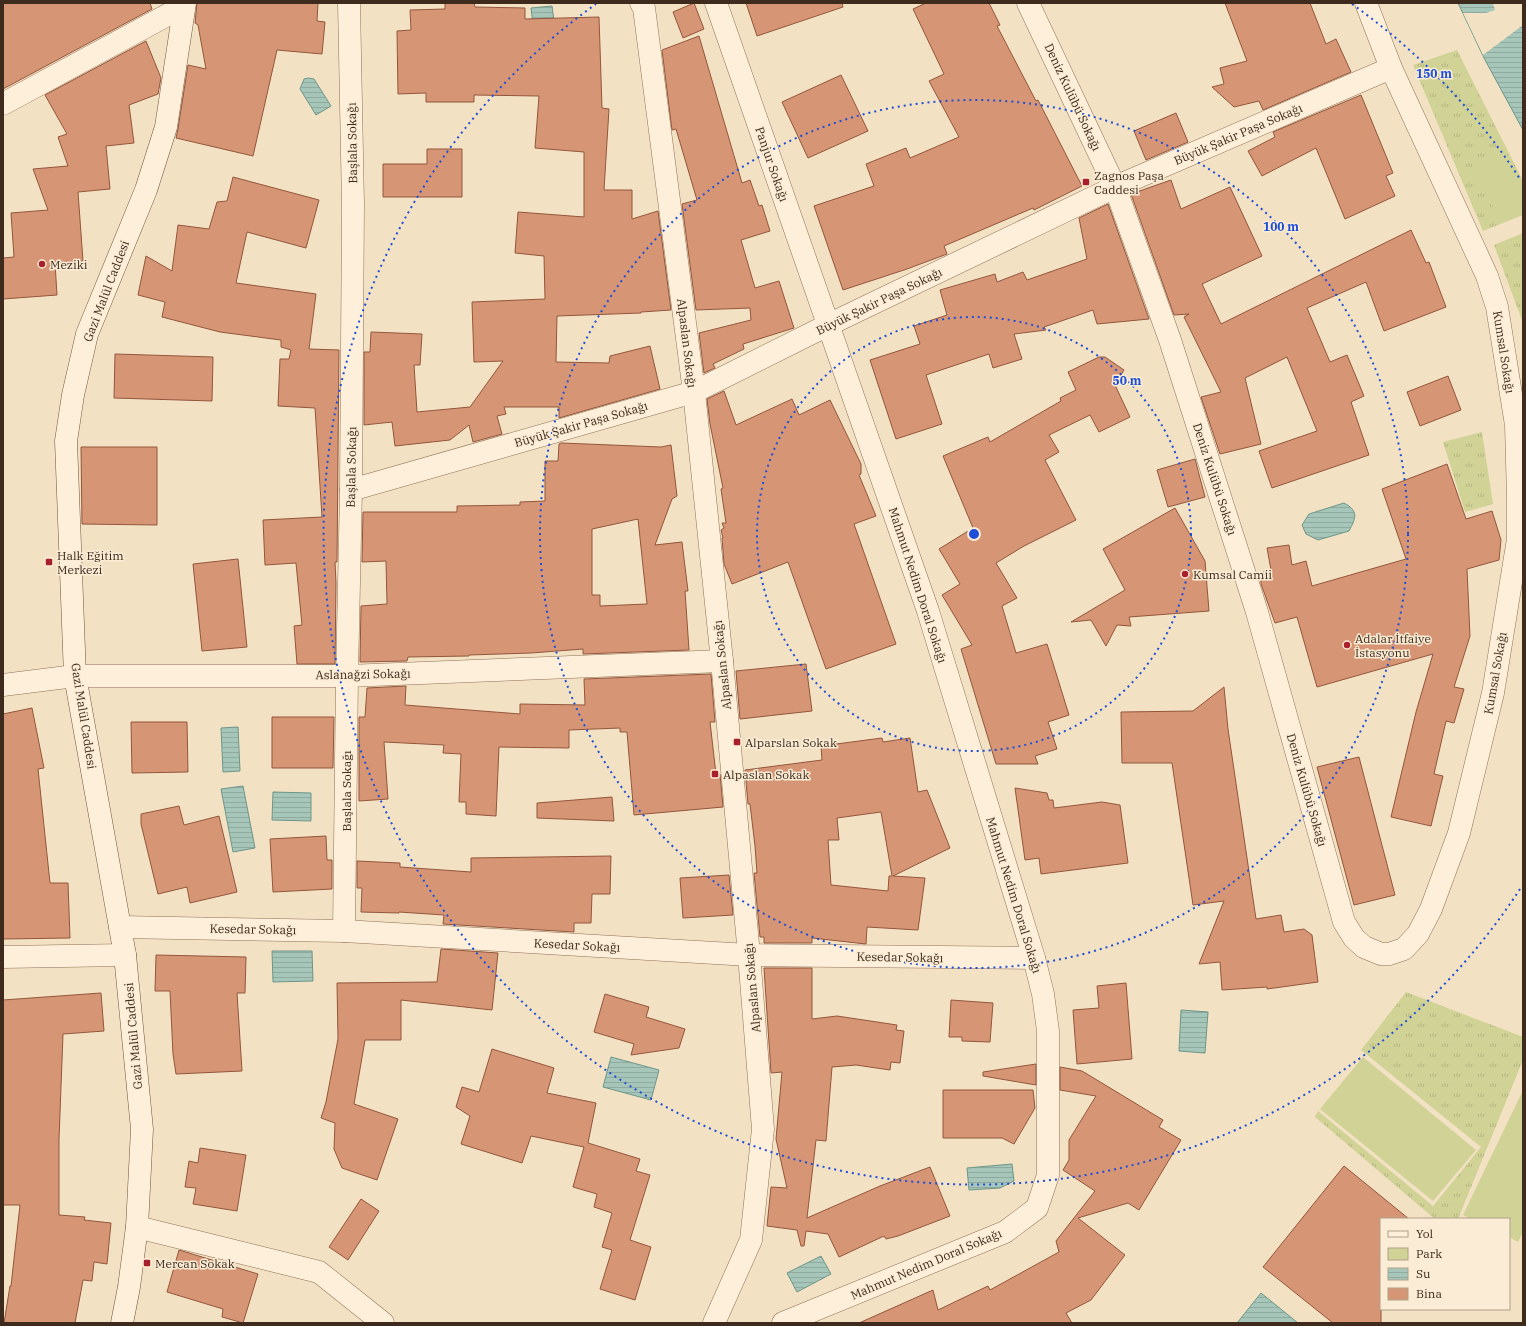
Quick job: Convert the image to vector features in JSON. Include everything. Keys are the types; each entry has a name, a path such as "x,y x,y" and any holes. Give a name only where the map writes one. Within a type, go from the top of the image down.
{"street":[{"name":"Başlala Sokağı","path":"344,931 351,490 353,205 350,3"},
{"name":"Panjur Sokağı","path":"716,3 828,325"},
{"name":"Deniz Kulübü Sokağı","path":"1028,3 1115,187 1170,340 1257,612 1344,922 1354,938 1364,948 1381,954"},
{"name":"Kumsal Sokağı","path":"1366,3 1391,68 1487,276 1497,307 1516,425 1518,539 1493,694 1459,833 1431,910 1418,934 1404,949 1389,954 1381,954"},
{"path":"3,104 185,5"},
{"name":"Gazi Malül Caddesi","path":"122,1323 129,1287 137,1227 142,1128 125,955 75,676 66,441 72,396 87,334 146,190 166,127 185,5"},
{"name":"Alpaslan Sokağı","path":"647,5 694,392 722,661 749,955 762,1129 751,1240 714,1323"},
{"name":"Büyük Şakir Paşa Sokağı","path":"351,490 694,392 828,325 1115,187 1391,68"},
{"name":"Mahmut Nedim Doral Sokağı","path":"783,1323 1005,1232 1036,1208 1048,1175 1048,1031 1043,994 1034,958 928,611 828,325"},
{"name":"Aslanağzi Sokağı","path":"3,685 75,676 347,676 722,661"},
{"name":"Kesedar Sokağı","path":"120,927 344,931 749,955 1034,958"},
{"path":"3,957 125,955"},
{"path":"137,1227 319,1272 383,1323"}],"green space":[{"path":"1457,50 1523,181 1523,215 1483,231 1413,65"},
{"path":"1504,148 1523,187 1523,212 1501,223 1472,164"},
{"path":"1523,233 1523,323 1494,245"},
{"path":"1482,432 1493,504 1465,512 1443,442"},
{"path":"1406,992 1523,1037 1523,1060 1458,1218 1434,1218 1315,1117 1318,1111 1433,1206 1481,1147 1361,1050"},
{"path":"1363,1057 1476,1150 1433,1201 1320,1109"},
{"path":"1523,1090 1523,1232 1518,1242 1510,1238 1510,1218 1469,1218 1463,1215"}],"water":[{"path":"1458,3 1523,3 1523,130 1484,58"},
{"path":"552,6 554,21 536,49 531,8"},
{"path":"304,79 314,79 331,106 316,115 300,89"},
{"path":"1344,503 1352,509 1355,515 1349,531 1318,540 1306,534 1302,525 1309,514"},
{"path":"238,727 240,771 223,772 221,728"},
{"path":"243,786 255,848 233,852 221,789"},
{"path":"273,792 311,793 311,821 272,820"},
{"path":"272,951 312,951 313,981 273,982"},
{"path":"1181,1010 1208,1012 1205,1053 1179,1051"},
{"path":"611,1057 659,1070 651,1100 603,1087"},
{"path":"1012,1164 1014,1181 1000,1188 969,1190 967,1168"},
{"path":"821,1256 831,1274 797,1292 787,1273"},
{"path":"1261,1293 1298,1323 1237,1323"}],"pier":[{"path":"1493,3 1523,3 1523,25 1483,55 1463,13 1486,13 1495,10"}],"building":[{"path":"3,3 150,3 152,9 3,89"},
{"path":"197,3 318,3 317,21 325,22 322,54 277,50 253,156 176,138 188,65 206,69 198,25 195,23"},
{"path":"445,3 474,3 475,7 525,8 525,19 599,17 602,108 609,109 604,190 632,190 632,219 658,211 671,310 641,313 557,316 556,362 609,363 610,356 650,346 660,389 559,418 559,407 504,407 506,414 497,416 502,434 473,442 469,425 450,440 395,446 392,422 364,425 364,352 370,352 371,332 422,334 420,365 414,365 417,412 470,407 503,361 474,362 472,302 545,299 544,256 515,253 518,212 584,217 584,152 535,148 539,96 474,95 474,102 426,102 426,93 398,94 397,31 411,30 410,10 445,9"},
{"path":"694,3 704,29 683,38 673,12"},
{"path":"746,3 842,3 843,7 757,36"},
{"path":"926,3 989,3 1000,25 997,26 1036,101 1038,100 1082,186 1034,210 1033,208 944,246 947,254 843,290 814,206 874,186 866,164 906,148 910,158 959,137 929,81 944,74 913,9"},
{"path":"1225,3 1310,3 1326,44 1336,39 1351,72 1263,110 1259,101 1234,107 1212,87 1224,84 1220,68 1247,61"},
{"path":"699,36 742,183 750,180 759,206 762,205 770,231 741,240 755,288 779,281 794,328 743,344 744,349 713,364 715,368 704,373 699,333 751,320 750,308 696,310 682,204 697,200 676,129 672,130 662,50"},
{"path":"146,41 161,78 158,94 129,105 134,143 106,146 110,189 78,192 83,261 55,263 57,295 3,299 3,258 14,257 11,213 48,210 33,169 68,166 58,137 67,134 45,95"},
{"path":"841,75 868,131 808,158 782,102"},
{"path":"1361,95 1393,173 1386,176 1395,196 1345,219 1316,148 1262,176 1248,151 1275,137 1273,132"},
{"path":"1176,113 1188,142 1146,160 1134,131"},
{"path":"427,149 462,149 462,197 383,197 383,164 427,164"},
{"path":"233,177 319,200 306,248 247,232 236,283 316,294 309,349 339,350 337,562 335,562 335,664 297,664 294,626 302,625 296,563 265,565 263,520 322,517 315,408 278,406 280,359 289,359 291,350 281,347 281,340 220,332 162,317 165,302 138,295 146,256 172,271 178,225 209,229 217,202 227,201"},
{"path":"1171,180 1181,209 1230,187 1262,256 1202,284 1221,324 1411,230 1426,263 1429,262 1446,307 1384,331 1366,282 1307,308 1330,362 1347,355 1364,396 1351,402 1369,455 1272,488 1259,451 1317,431 1287,357 1245,378 1261,444 1220,454 1201,397 1221,392 1184,317 1189,314 1174,315 1131,194"},
{"path":"1108,204 1149,319 1097,324 1093,310 1044,327 1046,330 1014,334 1022,359 993,368 989,354 926,375 942,424 896,439 870,360 920,344 914,326 947,315 940,290 995,274 997,282 1023,272 1027,280 1087,259 1079,218"},
{"path":"115,354 213,357 212,401 114,398"},
{"path":"1099,357 1105,357 1124,370 1115,385 1130,417 1099,432 1090,415 1049,435 1059,452 1045,460 1076,520 1024,546 996,563 1017,598 1002,606 1016,653 1047,644 1069,715 1048,722 1057,749 1035,756 1038,764 996,764 961,649 972,645 942,595 960,584 939,549 973,528 943,456 988,437 990,442 1061,401 1060,398 1076,390 1068,372"},
{"path":"1448,376 1461,410 1420,426 1407,392"},
{"path":"724,391 736,425 792,399 799,415 830,400 861,464 861,474 859,475 876,516 854,524 896,644 826,669 788,562 732,584 724,564 723,538 721,530 724,528 722,523 726,523 721,489 723,488 710,424 707,399"},
{"path":"559,444 661,447 671,445 677,496 672,499 655,545 682,542 688,591 685,591 689,650 583,654 583,649 469,656 408,657 407,661 360,662 361,606 387,604 386,561 362,562 363,512 457,512 457,506 520,505 520,502 545,501 545,461 558,461","holes":["638,519 647,604 600,606 600,595 592,595 592,529"]},
{"path":"81,447 157,447 157,525 82,524"},
{"path":"1195,459 1205,497 1168,507 1157,470"},
{"path":"1447,464 1466,519 1492,511 1501,540 1499,560 1467,569 1470,636 1454,687 1464,689 1454,723 1446,721 1434,774 1443,776 1431,826 1391,817 1416,712 1433,654 1317,687 1297,617 1275,623 1261,584 1261,573 1271,570 1267,548 1289,545 1292,565 1306,561 1312,586 1406,559 1382,489"},
{"path":"1175,508 1205,561 1209,611 1129,617 1131,626 1117,625 1106,646 1091,620 1071,622 1125,590 1103,549"},
{"path":"238,559 247,647 202,651 193,564"},
{"path":"806,664 812,711 740,719 736,671"},
{"path":"711,674 715,722 710,722 716,774 720,774 723,807 634,815 627,732 620,732 620,728 569,730 569,748 499,747 496,816 466,814 466,802 459,802 461,754 443,753 444,745 384,742 388,799 359,801 359,717 365,717 367,688 406,686 405,705 520,714 520,704 585,705 584,679"},
{"path":"1224,687 1228,729 1256,919 1281,915 1284,932 1304,929 1312,935 1318,982 1267,989 1267,987 1222,990 1220,962 1199,964 1224,901 1193,905 1172,763 1122,763 1121,712 1193,711"},
{"path":"32,708 44,768 38,769 50,883 68,883 70,938 3,939 3,714"},
{"path":"272,717 334,717 333,768 272,768"},
{"path":"131,722 187,722 188,772 132,773"},
{"path":"882,738 883,742 910,738 918,792 927,790 950,848 893,876 925,878 918,930 867,927 866,944 812,938 812,943 764,943 764,937 760,937 754,873 757,873 755,846 750,804 748,804 745,770 822,760 821,746","holes":["881,812 892,876 889,876 888,891 831,885 828,840 839,840 837,818"]},
{"path":"1359,757 1395,895 1354,905 1317,767"},
{"path":"1015,788 1047,793 1049,800 1053,800 1054,808 1102,802 1120,805 1128,863 1041,874 1039,858 1025,860"},
{"path":"612,797 614,821 537,818 537,803"},
{"path":"179,806 184,825 219,816 237,892 190,903 187,887 158,894 141,824 141,814"},
{"path":"326,836 327,860 332,860 332,889 273,892 270,839"},
{"path":"611,856 610,894 592,894 591,923 574,923 574,932 443,924 444,915 399,912 361,912 362,888 357,888 357,861 400,863 400,867 471,872 471,858"},
{"path":"729,875 733,915 683,918 680,878"},
{"path":"441,949 498,953 492,1010 401,1000 401,1040 365,1040 354,1104 398,1119 377,1180 342,1168 334,1149 335,1123 321,1118 326,1102 338,1039 337,983 437,982"},
{"path":"156,955 246,957 245,993 237,993 242,1071 176,1074 173,1054 170,991 155,991"},
{"path":"764,968 812,968 812,1019 837,1016 897,1025 896,1030 904,1031 900,1063 891,1062 890,1070 856,1065 832,1067 826,1141 816,1140 807,1218 880,1186 930,1167 950,1216 898,1236 886,1239 884,1236 839,1257 828,1234 806,1231 804,1246 801,1246 797,1230 767,1226 771,1187 787,1188 776,1139 782,1072 771,1073"},
{"path":"1126,983 1132,1059 1077,1064 1073,1010 1099,1008 1097,986"},
{"path":"101,993 104,1031 63,1034 59,1139 59,1215 85,1217 84,1220 111,1223 107,1264 94,1262 92,1281 83,1280 75,1323 4,1323 11,1286 20,1205 3,1205 3,1000"},
{"path":"605,994 649,1007 646,1017 685,1029 679,1048 631,1055 634,1044 594,1032"},
{"path":"951,1000 993,1003 990,1042 962,1041 962,1037 949,1037"},
{"path":"492,1049 554,1068 547,1093 596,1103 588,1143 640,1159 636,1171 650,1175 630,1240 651,1247 635,1300 600,1289 612,1250 602,1247 612,1213 594,1207 597,1194 573,1187 584,1147 531,1136 522,1163 461,1144 470,1116 456,1107 462,1087 479,1092"},
{"path":"1036,1064 1036,1085 983,1076 983,1072"},
{"path":"1060,1067 1082,1071 1163,1120 1159,1127 1181,1140 1139,1210 1128,1203 1078,1218 1125,1255 1091,1300 1066,1313 1072,1323 859,1323 933,1290 938,1310 988,1286 990,1290 1059,1252 1056,1241 1095,1191 1063,1170 1069,1160 1069,1140 1096,1096 1060,1090"},
{"path":"943,1090 1033,1090 1035,1108 1014,1144 1002,1138 943,1138"},
{"path":"200,1148 246,1155 237,1211 193,1204 196,1188 185,1187 189,1161 198,1163"},
{"path":"1344,1166 1408,1218 1380,1218 1381,1323 1333,1323 1263,1267"},
{"path":"361,1199 379,1211 348,1260 329,1247"},
{"path":"179,1250 258,1274 243,1323 222,1317 223,1309 167,1292"}],"place":[{"name":"Zagnos Paşa Caddesi","path":"1086,182"},
{"name":"Meziki","path":"42,264"},
{"name":"Halk Eğitim Merkezi","path":"49,562"},
{"name":"Kumsal Camii","path":"1185,574"},
{"name":"Adalar İtfaiye İstasyonu","path":"1347,645"},
{"name":"Alparslan Sokak","path":"737,742"},
{"name":"Alpaslan Sokak","path":"715,774"},
{"name":"Mercan Sokak","path":"147,1263"}]}
